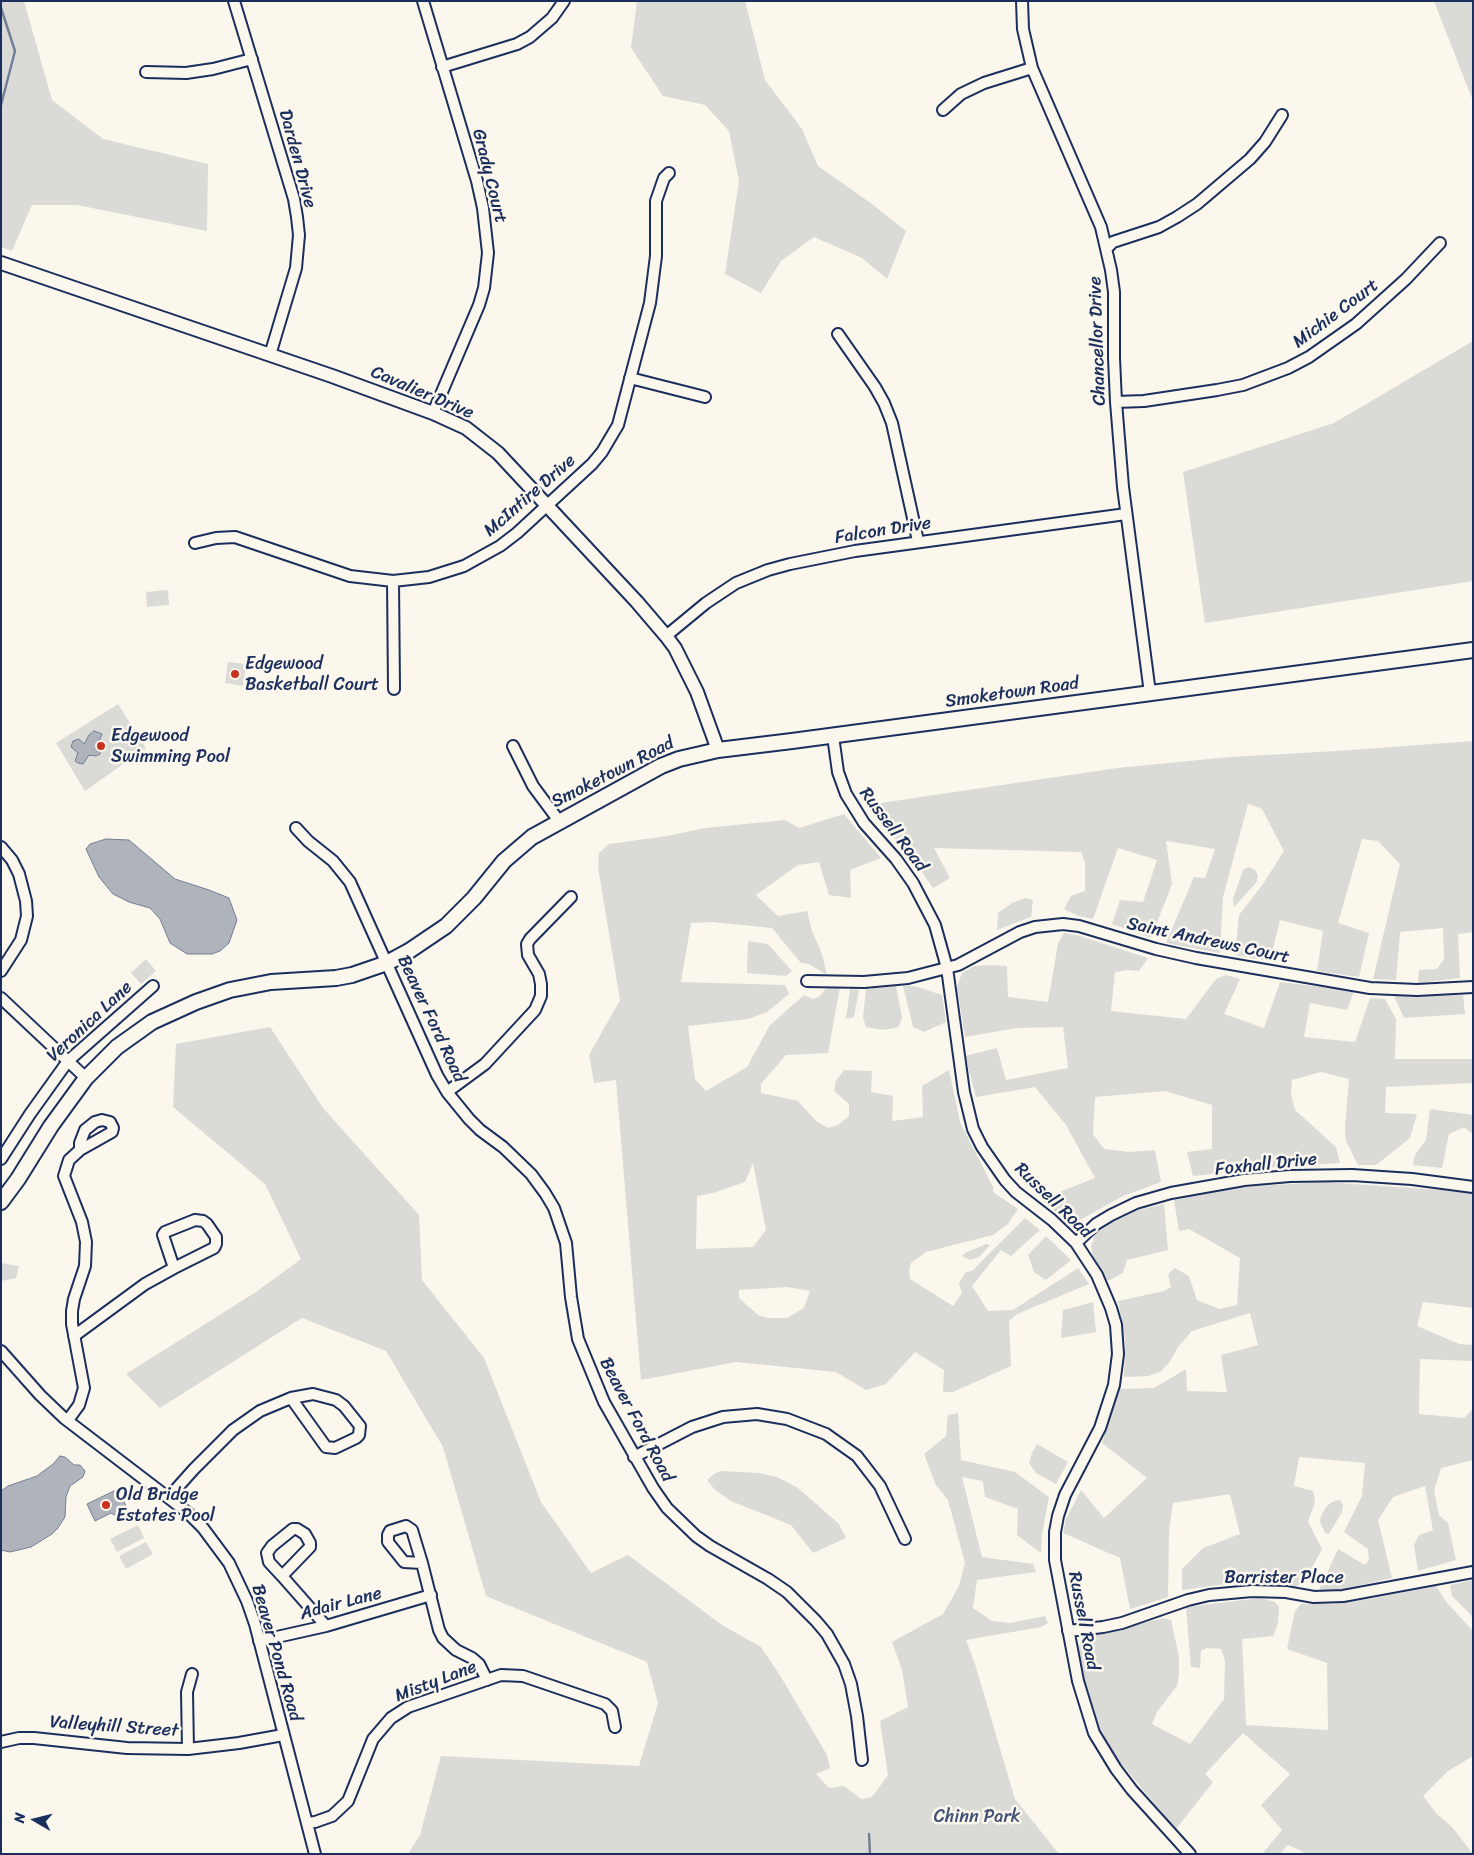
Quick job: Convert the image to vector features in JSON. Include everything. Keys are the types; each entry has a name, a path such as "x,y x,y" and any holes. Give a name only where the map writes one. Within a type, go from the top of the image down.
{"main road":[{"name":"Smoketown Road","path":"1,1202 18,1180 51,1126 86,1078 132,1035 160,1017 230,990 253,985 336,978 352,975 387,963 416,947 446,926 474,898 504,861 532,837 661,766 698,753 718,750 1473,650"}],"street":[{"name":"Darden Drive","path":"234,1 294,199 299,235 296,268 270,355"},
{"name":"Grady Court","path":"423,1 477,181 483,208 488,253 484,288 479,305 433,412"},
{"path":"442,67 517,44 530,37 552,18 564,1"},
{"name":"Chancellor Drive","path":"1022,1 1023,29 1032,68 1093,207 1107,248 1114,292 1116,402 1126,514 1150,693"},
{"path":"146,72 186,73 214,70 252,59"},
{"path":"943,110 961,94 984,83 1032,68"},
{"path":"1107,248 1113,242 1159,226 1197,204 1250,159 1265,142 1282,115"},
{"name":"McIntire Drive","path":"195,543 216,538 235,538 350,576 393,581 429,577 464,566 500,546 592,464 611,439 622,413 650,303 656,256 656,201 664,178 669,172"},
{"name":"Michie Court","path":"1116,402 1165,398 1242,385 1288,368 1309,357 1356,324 1400,285 1440,243"},
{"name":"Cavalier Drive","path":"1,263 433,412 466,428 498,452 637,602 666,636 675,648 698,692 718,750"},
{"path":"838,334 876,387 892,423 918,541"},
{"path":"630,378 705,397"},
{"name":"Falcon Drive","path":"666,636 706,603 748,577 790,564 918,541 1126,514"},
{"path":"393,581 394,689"},
{"name":"Russell Road","path":"833,736 838,772 846,794 864,823 896,859 913,883 935,925 947,968 964,1092 973,1129 985,1153 1005,1180 1016,1192 1052,1220 1076,1243 1098,1275 1116,1325 1118,1354 1114,1384 1108,1408 1100,1428 1065,1495 1055,1532 1055,1560 1078,1681 1094,1733 1116,1769 1132,1790 1190,1854"},
{"path":"513,746 532,786 559,821"},
{"name":"Beaver Ford Road","path":"296,828 308,841 333,861 350,882 437,1074 447,1092 474,1125 525,1167 554,1208 566,1243 571,1297 578,1339 604,1402 634,1457 653,1488 682,1524 710,1546 787,1592 827,1634 844,1664 851,1684 862,1760"},
{"path":"1,847 12,860 19,874 26,901 27,916 21,940 1,971"},
{"path":"447,1092 485,1064 535,1010 541,996 541,984 537,970 528,955 527,944 571,897"},
{"name":"Saint Andrews Court","path":"807,981 886,981 947,968 976,956 1020,932 1035,927 1063,924 1079,926 1186,956 1370,988 1417,990 1473,987"},
{"name":"Veronica Lane","path":"1,1159 68,1061 153,986"},
{"path":"1,998 86,1078"},
{"path":"68,1420 79,1405 84,1388 74,1336 72,1311 85,1266 86,1242 82,1222 64,1176 69,1160 80,1150"},
{"name":"Foxhall Drive","path":"1076,1243 1096,1224 1136,1203 1171,1194 1244,1180 1352,1174 1473,1187"},
{"path":"74,1336 145,1284 214,1248 216,1237 203,1221 195,1220 163,1234 174,1268"},
{"name":"Beaver Pond Road","path":"1,1351 40,1395 68,1420 169,1497 203,1528 229,1563 247,1601 259,1641 314,1854"},
{"path":"169,1497 194,1468 233,1430 260,1411 291,1398 313,1394 336,1400 353,1416 360,1426 359,1435 335,1448 326,1447 291,1398"},
{"path":"634,1457 692,1428 723,1417 757,1414 787,1418 826,1434 857,1456 880,1486 905,1539"},
{"path":"282,1576 310,1547 305,1534 297,1529 293,1529 272,1546 267,1553 269,1562 326,1626"},
{"path":"422,1563 443,1638 456,1650 479,1664 487,1680"},
{"name":"Barrister Place","path":"1068,1632 1122,1623 1188,1600 1209,1595 1252,1591 1286,1592 1314,1597 1343,1596 1473,1572"},
{"name":"Adair Lane","path":"259,1641 326,1626 430,1595"},
{"path":"188,1749 187,1692 192,1674"},
{"name":"Misty Lane","path":"307,1823 332,1816 348,1800 373,1738 391,1718 408,1707 500,1675 523,1676 605,1704 612,1711 615,1727"},
{"name":"Valleyhill Street","path":"1,1742 34,1738 127,1748 188,1749 240,1743 284,1735"}],"green space":[{"path":"1,1 24,1 52,100 103,139 208,164 207,231 77,205 32,205 12,251 1,247"},
{"path":"637,1 745,1 765,80 802,129 818,166 872,204 906,231 887,279 862,258 814,237 781,261 761,293 725,274 739,181 729,131 705,105 663,96 631,48"},
{"path":"1434,1 1473,1 1473,101"},
{"path":"1473,341 1473,581 1205,623 1183,472 1334,423"},
{"path":"168,590 169,605 147,607 146,592"},
{"name":"Edgewood Basketball Court","path":"228,662 246,664 243,686 225,683"},
{"name":"Edgewood Swimming Pool","path":"118,704 146,748 85,791 56,743"},
{"path":"1473,741 1473,932 1458,934 1460,978 1418,983 1419,970 1437,969 1444,959 1443,928 1400,932 1396,980 1373,979 1400,864 1378,841 1362,839 1338,923 1369,933 1359,977 1317,971 1323,931 1280,920 1270,961 1235,955 1239,915 1263,884 1284,851 1262,809 1248,804 1223,897 1220,953 1166,943 1194,877 1205,878 1215,849 1166,841 1172,884 1151,938 1112,924 1120,900 1143,902 1157,860 1118,848 1093,919 1078,916 1064,909 1071,896 1085,891 1085,862 1081,852 934,848 950,878 933,888 917,865 867,805 1117,768 1230,757"},
{"path":"844,814 881,858 850,870 851,898 829,895 819,862 798,865 756,895 778,916 807,911 827,975 809,964 801,963 772,928 712,922 691,923 681,982 785,985 789,994 767,1012 748,1019 688,1026 695,1079 706,1091 747,1067 770,1025 804,995 813,999 820,996 827,987 840,987 828,1053 786,1055 761,1084 761,1093 798,1101 816,1121 828,1128 838,1125 849,1116 849,1104 834,1091 836,1081 844,1070 872,1071 871,1092 893,1096 892,1121 923,1117 922,1086 949,1070 960,1122 993,1187 993,1192 1018,1209 1008,1224 993,1235 926,1252 911,1263 909,1270 910,1279 953,1306 962,1293 959,1283 966,1272 972,1271 1025,1218 1040,1230 1011,1256 1001,1250 972,1286 988,1311 1013,1310 1078,1268 1089,1284 1017,1314 1009,1321 1011,1366 953,1392 943,1392 944,1370 915,1352 886,1384 866,1390 836,1372 736,1362 641,1380 616,1080 594,1083 589,1055 620,1000 598,867 599,853 609,844 667,836 705,828 785,820 799,828","holes":["753,1163 766,1230 753,1247 696,1249 697,1196 713,1193 745,1182","787,1287 810,1291 804,1308 787,1318 768,1318 758,1315 739,1298 739,1290"]},
{"path":"1248,867 1255,870 1258,876 1256,883 1234,907 1233,899 1243,870"},
{"path":"1026,898 1033,900 1031,917 997,930 998,913 1012,903"},
{"path":"1064,933 1077,935 1148,958 1139,971 1115,972 1111,1011 1186,1019 1216,979 1226,975 1240,979 1224,1014 1264,1028 1280,982 1354,991 1347,1010 1310,1003 1304,1037 1355,1042 1370,998 1385,999 1396,1019 1395,1059 1473,1059 1473,1083 1386,1087 1385,1113 1417,1114 1410,1138 1376,1165 1358,1165 1346,1141 1345,1128 1349,1079 1321,1072 1292,1080 1291,1094 1295,1110 1336,1147 1340,1163 1277,1167 1193,1176 1187,1152 1212,1149 1212,1105 1165,1091 1095,1097 1093,1134 1104,1149 1129,1152 1155,1150 1161,1182 1123,1196 1082,1219 1073,1222 1064,1220 1042,1199 1095,1178 1066,1125 1035,1087 976,1097 965,1056 997,1048 1006,1080 1068,1068 1063,1027 1017,1028 965,1037 957,987 962,973 974,966 1007,966 1008,997 1048,1002 1058,944"},
{"path":"748,941 768,944 792,971 786,976 747,973"},
{"path":"146,959 156,971 141,984 131,973"},
{"path":"896,986 902,1017 899,1027 884,1030 866,1027 863,1018 866,989"},
{"path":"903,986 915,986 942,995 946,1022 924,1032 913,1027"},
{"path":"850,989 859,990 854,1017 846,1019"},
{"path":"1463,995 1465,1014 1404,1018 1394,996"},
{"name":"Chinn Park","path":"270,1027 323,1108 419,1215 422,1280 484,1358 541,1502 591,1573 628,1555 722,1625 761,1647 827,1755 830,1768 816,1774 829,1788 844,1786 861,1799 872,1797 888,1775 880,1721 908,1707 902,1670 892,1642 943,1614 959,1586 965,1563 948,1500 936,1485 924,1454 946,1436 948,1415 958,1413 961,1460 1015,1472 1049,1497 1042,1534 1041,1553 1017,1535 1018,1509 985,1497 983,1481 962,1477 982,1557 1033,1564 1036,1572 977,1580 973,1608 992,1621 1010,1623 1045,1616 1048,1623 1041,1627 966,1640 975,1664 1015,1799 1059,1854 408,1854 420,1835 441,1756 639,1766 658,1703 647,1662 486,1596 443,1447 386,1351 302,1318 160,1408 126,1374 256,1292 301,1259 265,1184 173,1107 176,1044"},
{"path":"1430,1109 1473,1115 1473,1134 1464,1127 1449,1134 1442,1168 1413,1165 1415,1155 1426,1140"},
{"path":"1323,1182 1473,1192 1473,1308 1423,1302 1417,1326 1459,1344 1473,1345 1473,1361 1420,1359 1419,1414 1464,1418 1473,1409 1473,1460 1441,1468 1434,1491 1439,1515 1448,1523 1456,1560 1418,1571 1414,1545 1419,1535 1433,1530 1425,1486 1393,1497 1378,1520 1392,1578 1338,1590 1319,1590 1338,1549 1365,1565 1369,1560 1368,1549 1344,1532 1362,1496 1365,1463 1299,1457 1294,1486 1313,1491 1315,1502 1308,1522 1322,1549 1304,1583 1296,1586 1261,1582 1234,1583 1182,1590 1182,1569 1203,1548 1240,1534 1230,1494 1173,1503 1169,1531 1168,1597 1130,1609 1120,1558 1063,1533 1066,1519 1081,1490 1104,1518 1147,1478 1102,1443 1119,1389 1154,1388 1186,1369 1187,1391 1227,1392 1221,1355 1258,1345 1250,1313 1192,1331 1161,1371 1149,1376 1124,1377 1125,1339 1118,1301 1164,1291 1171,1287 1168,1274 1175,1268 1189,1276 1197,1300 1219,1309 1237,1305 1240,1258 1189,1229 1179,1231 1174,1200 1241,1187"},
{"path":"1164,1204 1168,1250 1127,1260 1123,1273 1108,1281 1093,1256 1091,1247 1095,1233 1104,1226 1135,1211"},
{"path":"1046,1236 1071,1260 1046,1280 1034,1272 1028,1255"},
{"path":"986,1244 990,1245 979,1257 970,1260 962,1256 965,1253"},
{"path":"1,1263 19,1266 16,1278 1,1281"},
{"path":"1093,1302 1096,1332 1061,1338 1063,1310"},
{"path":"1037,1444 1068,1462 1056,1484 1036,1473 1029,1463"},
{"path":"720,1471 759,1473 777,1477 798,1488 839,1524 846,1538 813,1553 791,1525 731,1501 715,1490 707,1480"},
{"path":"1340,1500 1343,1505 1342,1512 1329,1534 1325,1533 1320,1522 1321,1516 1326,1507 1332,1502"},
{"path":"138,1525 144,1538 117,1552 110,1539"},
{"path":"146,1542 153,1554 126,1569 119,1556"},
{"path":"1473,1580 1473,1617 1452,1596 1450,1585"},
{"path":"1436,1586 1447,1603 1473,1631 1473,1756 1448,1771 1423,1796 1437,1814 1453,1828 1473,1854 1307,1854 1288,1845 1280,1854 1262,1854 1282,1830 1261,1805 1290,1774 1243,1733 1205,1774 1213,1782 1176,1829 1118,1760 1094,1719 1079,1663 1078,1649 1081,1641 1086,1636 1163,1618 1171,1620 1179,1657 1177,1686 1157,1712 1152,1724 1190,1744 1224,1699 1225,1661 1221,1649 1207,1648 1201,1651 1200,1668 1191,1667 1186,1607 1261,1598 1275,1602 1279,1607 1278,1624 1273,1636 1242,1639 1246,1725 1328,1730 1327,1663 1287,1649 1295,1611 1301,1604 1358,1601"}],"shaded area":[{"path":"94,731 102,734 98,744 100,754 96,756 89,755 83,764 78,763 75,761 78,753 71,747 73,741 79,739 84,744 89,735"},
{"path":"106,839 129,840 175,879 229,898 237,920 229,943 220,951 212,954 187,954 170,943 160,919 150,908 129,902 113,894 99,877 86,849 90,844"},
{"path":"60,1456 65,1457 74,1465 80,1465 85,1471 83,1477 70,1486 66,1497 65,1517 52,1534 31,1547 10,1552 1,1550 1,1491 8,1486 37,1476"},
{"name":"Old Bridge Estates Pool","path":"118,1489 126,1506 124,1515 118,1517 111,1513 95,1521 87,1504"}],"waterway":[{"path":"1,8 15,51 1,105"},
{"path":"869,1834 870,1854"}],"place":[{"name":"Edgewood Basketball Court","path":"235,674"},
{"name":"Edgewood Swimming Pool","path":"101,746"},
{"name":"Old Bridge Estates Pool","path":"106,1505"}]}
